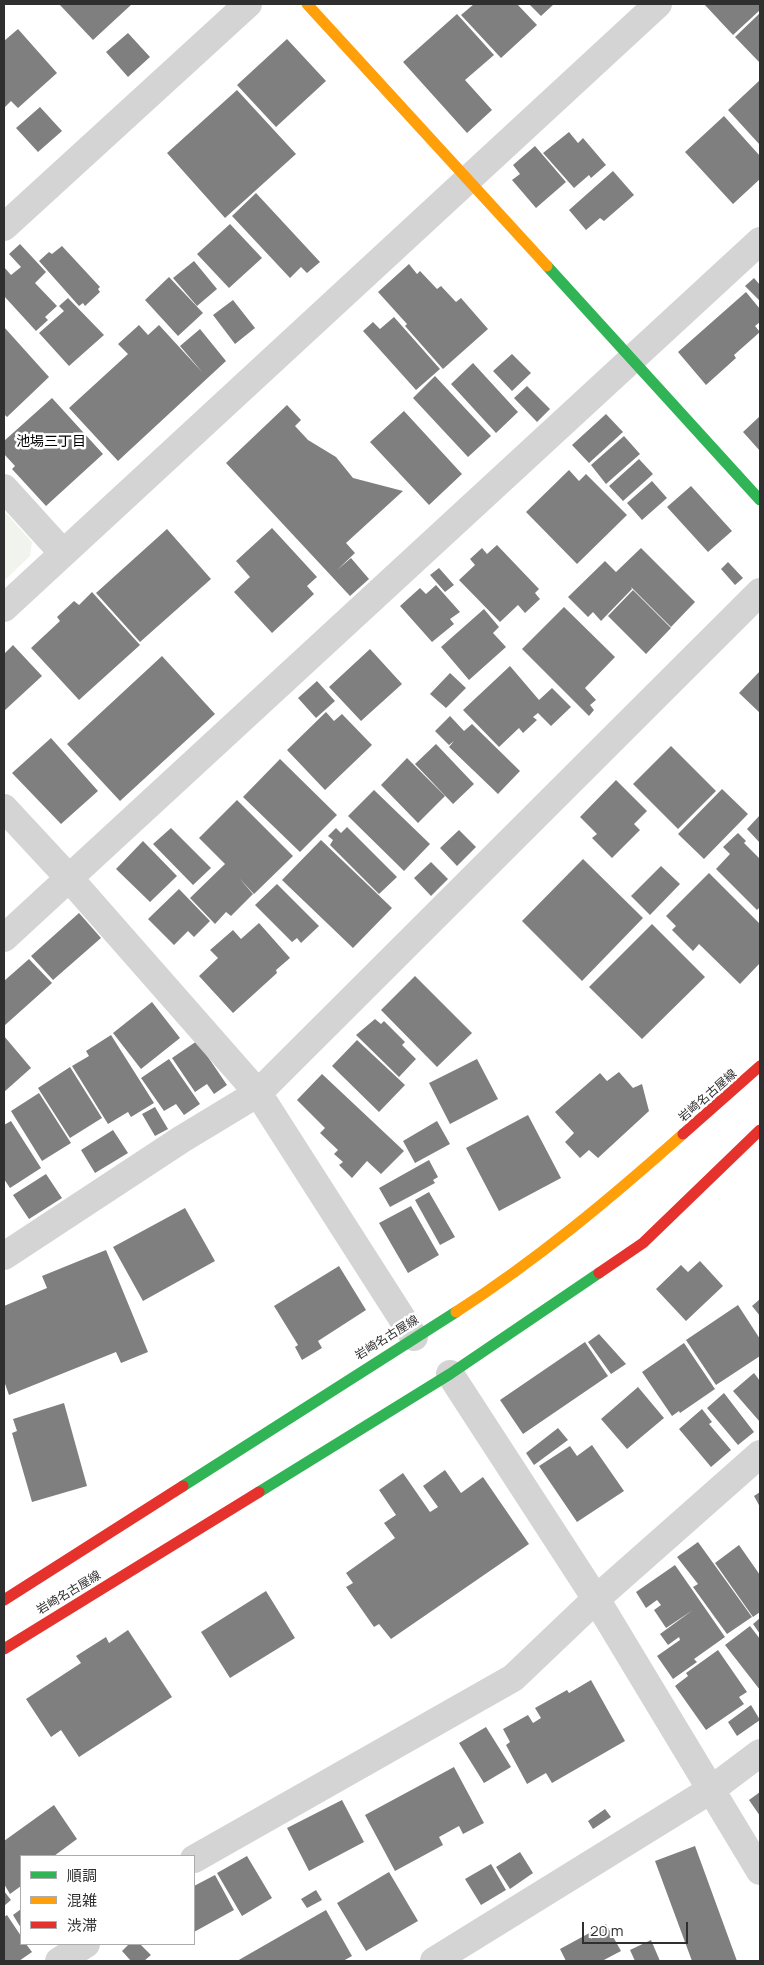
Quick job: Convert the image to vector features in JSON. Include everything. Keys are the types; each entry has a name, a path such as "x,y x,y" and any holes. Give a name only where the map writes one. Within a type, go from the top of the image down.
{"main road":[{"path":"307,4 760,500"},
{"name":"岩崎名古屋線","path":"4,1600 487,1292 608,1201 760,1066"},
{"name":"岩崎名古屋線","path":"4,1649 450,1374 643,1243 760,1130"}],"street":[{"path":"4,226 248,4"},
{"path":"4,608 658,4"},
{"path":"4,938 760,241"},
{"path":"4,488 63,553"},
{"path":"4,1256 182,1139 258,1093 760,592"},
{"path":"4,808 69,878 258,1093 414,1337"},
{"path":"450,1374 596,1599 760,1871"},
{"path":"195,1858 513,1678 596,1599 760,1454"},
{"path":"434,1961 712,1789 760,1753"},
{"path":"59,1961 84,1945"}],"shaded area":[{"path":"4,511 32,542 30,556 4,581"}],"building":[{"path":"59,4 132,4 93,40"},
{"path":"474,4 517,4 537,25 501,58 461,15"},
{"path":"529,4 554,4 541,16"},
{"path":"704,4 760,4 760,10 733,35"},
{"path":"760,13 760,63 735,37"},
{"path":"457,14 494,55 465,80 492,110 467,133 403,62"},
{"path":"18,29 57,73 18,108 11,101 4,108 4,41"},
{"path":"128,33 150,57 128,77 106,52"},
{"path":"287,39 326,81 276,127 237,85"},
{"path":"760,80 760,145 728,110"},
{"path":"237,90 296,154 225,218 167,153"},
{"path":"40,107 62,131 38,152 16,128"},
{"path":"724,116 760,156 760,179 733,204 685,152"},
{"path":"569,132 578,143 583,138 606,165 591,178 589,175 574,188 543,153"},
{"path":"535,146 566,182 536,208 512,180 520,174 513,165"},
{"path":"613,171 634,195 604,221 600,218 586,230 569,210"},
{"path":"256,193 320,262 307,273 301,267 290,278 232,216"},
{"path":"230,224 262,258 229,288 197,254"},
{"path":"20,244 46,272 35,283 57,306 45,317 48,320 36,331 4,296 4,267 11,275 21,267 9,254"},
{"path":"62,246 100,287 98,289 100,292 85,306 83,303 79,306 39,261 49,252 52,254"},
{"path":"194,261 217,289 197,306 173,278"},
{"path":"409,264 417,274 420,271 437,289 441,286 456,302 461,298 488,329 443,369 405,326 407,324 378,292"},
{"path":"169,277 203,313 178,336 145,300"},
{"path":"754,278 760,285 760,301 745,286"},
{"path":"746,292 760,309 760,322 755,326 760,332 734,355 736,358 706,385 678,352"},
{"path":"68,298 104,335 69,366 39,333 64,311 59,306"},
{"path":"233,300 255,328 235,344 213,315"},
{"path":"394,317 440,369 416,390 363,331 373,322 380,329"},
{"path":"139,325 148,335 159,325 203,373 180,346 200,329 226,361 118,461 69,408 128,354 118,344"},
{"path":"4,327 49,377 7,417 4,414"},
{"path":"512,354 531,373 512,391 493,371"},
{"path":"473,363 518,412 496,433 451,384"},
{"path":"435,376 491,436 468,457 413,398"},
{"path":"527,386 550,409 537,422 514,398"},
{"path":"52,398 103,454 46,506 12,469 15,466 4,454 4,441"},
{"path":"287,405 301,420 295,426 308,440 336,457 353,478 403,491 346,543 355,553 337,570 351,558 369,579 350,596 226,463"},
{"path":"404,411 462,474 429,505 370,442"},
{"path":"606,414 623,432 589,463 572,445"},
{"path":"760,416 760,451 743,432"},
{"path":"624,436 640,454 606,484 591,465"},
{"path":"639,459 653,474 623,501 609,486"},
{"path":"569,470 579,481 586,474 627,515 577,564 526,512"},
{"path":"652,481 667,498 642,520 627,503"},
{"path":"691,486 732,531 708,552 667,507"},
{"path":"272,528 317,577 307,586 314,594 272,633 234,592 250,577 236,561"},
{"path":"167,529 211,579 140,642 96,593"},
{"path":"497,545 539,589 535,593 540,599 525,613 518,605 500,622 459,580 475,565 470,559 482,548 487,554"},
{"path":"641,548 695,602 671,627 631,587 632,589 601,621 593,612 588,617 568,597 605,561 616,572"},
{"path":"728,562 743,578 735,585 721,569"},
{"path":"439,568 454,585 445,592 430,575"},
{"path":"436,585 460,612 450,619 454,624 432,642 400,606 420,588 426,594"},
{"path":"633,590 671,628 646,654 608,616"},
{"path":"92,592 140,645 79,700 31,648 60,621 57,617 74,601 79,605"},
{"path":"564,607 615,657 585,688 596,700 590,705 594,710 589,716 522,649"},
{"path":"484,609 499,627 493,633 506,647 469,680 441,647"},
{"path":"13,645 42,676 4,711 4,654"},
{"path":"370,649 402,684 361,721 329,687"},
{"path":"162,656 215,714 120,801 67,744"},
{"path":"510,666 539,700 552,688 571,707 551,726 538,713 533,717 537,720 523,733 519,728 499,747 463,710"},
{"path":"760,671 760,713 739,693"},
{"path":"450,673 466,688 446,708 430,694"},
{"path":"317,681 335,701 316,718 298,698"},
{"path":"326,712 334,721 342,714 372,745 325,790 287,750"},
{"path":"450,716 464,731 472,724 520,771 498,794 449,747 454,741 449,745 435,731"},
{"path":"51,738 98,791 61,824 12,773"},
{"path":"436,744 474,784 453,804 415,764"},
{"path":"671,746 716,791 678,829 633,784"},
{"path":"407,758 445,796 418,823 381,785"},
{"path":"280,759 337,815 300,852 243,797"},
{"path":"616,780 647,811 634,824 640,830 612,858 592,838 597,834 580,817"},
{"path":"722,789 748,814 704,859 678,834"},
{"path":"374,790 430,844 404,871 348,816"},
{"path":"237,800 293,856 254,894 239,878 253,894 231,916 226,912 215,924 190,898 225,864 199,838"},
{"path":"760,815 760,843 747,829"},
{"path":"347,827 397,877 379,894 330,845 333,840 328,836 336,828 341,833"},
{"path":"171,828 211,868 193,885 153,844"},
{"path":"459,830 476,847 457,866 440,848"},
{"path":"738,833 746,841 744,843 760,859 760,907 757,910 716,869 730,854 723,847"},
{"path":"321,840 392,908 353,948 282,880"},
{"path":"143,841 177,876 150,902 116,869"},
{"path":"583,859 643,918 582,981 522,921"},
{"path":"431,862 448,879 431,896 414,878"},
{"path":"661,866 680,884 650,915 631,896"},
{"path":"709,873 760,924 760,963 740,984 699,944 693,951 672,930 676,926 666,916"},
{"path":"277,884 319,926 301,943 297,938 292,942 255,905"},
{"path":"179,889 210,921 194,937 188,931 174,945 148,919"},
{"path":"79,913 101,938 53,980 31,956"},
{"path":"259,923 290,958 276,970 277,973 233,1013 199,976 218,958 210,950 233,930 241,939"},
{"path":"652,924 705,977 642,1039 589,987"},
{"path":"29,959 52,983 4,1026 4,981"},
{"path":"415,976 472,1033 437,1067 381,1010"},
{"path":"152,1002 180,1038 141,1069 113,1033"},
{"path":"375,1019 381,1024 384,1021 405,1042 402,1045 416,1059 399,1077 356,1035"},
{"path":"111,1035 154,1103 131,1117 128,1112 108,1124 72,1066 89,1056 86,1051"},
{"path":"4,1036 31,1068 4,1092"},
{"path":"357,1040 405,1085 379,1112 332,1066"},
{"path":"197,1041 227,1085 214,1094 207,1084 195,1092 172,1058"},
{"path":"169,1059 200,1104 184,1115 176,1104 164,1111 141,1078"},
{"path":"477,1059 498,1099 450,1124 429,1083"},
{"path":"70,1067 102,1118 70,1138 38,1088"},
{"path":"619,1072 633,1088 642,1084 649,1111 598,1158 589,1150 580,1158 565,1142 574,1133 555,1112 600,1073 607,1081"},
{"path":"322,1074 404,1151 381,1174 367,1161 352,1178 339,1165 343,1162 334,1154 338,1150 320,1133 325,1128 297,1100"},
{"path":"39,1093 71,1143 42,1161 11,1111"},
{"path":"155,1107 168,1129 155,1136 142,1114"},
{"path":"528,1115 561,1178 499,1211 466,1148"},
{"path":"11,1121 41,1168 10,1188 4,1179 4,1125"},
{"path":"437,1121 450,1144 415,1163 403,1141"},
{"path":"113,1130 128,1153 95,1173 81,1150"},
{"path":"429,1160 438,1177 433,1180 435,1183 390,1207 379,1188"},
{"path":"46,1174 62,1198 29,1219 13,1195"},
{"path":"429,1192 455,1237 440,1245 415,1200"},
{"path":"411,1206 439,1255 408,1273 379,1223"},
{"path":"185,1208 215,1261 143,1301 113,1247"},
{"path":"106,1250 148,1352 121,1363 116,1352 9,1395 4,1381 4,1306 47,1288 42,1276"},
{"path":"700,1261 723,1286 686,1321 656,1289 681,1265 688,1272"},
{"path":"339,1266 366,1310 318,1341 322,1348 302,1360 295,1347 298,1345 274,1306"},
{"path":"760,1299 760,1316 752,1306"},
{"path":"738,1305 760,1339 760,1356 716,1385 686,1340"},
{"path":"599,1334 626,1364 611,1374 588,1342"},
{"path":"585,1342 608,1376 523,1434 500,1400"},
{"path":"684,1343 715,1389 680,1413 679,1411 672,1416 642,1372"},
{"path":"754,1373 760,1381 760,1422 733,1391"},
{"path":"638,1387 664,1418 627,1449 601,1419"},
{"path":"724,1393 754,1432 738,1445 707,1408"},
{"path":"64,1403 87,1486 32,1502 12,1433 17,1431 13,1419"},
{"path":"702,1409 712,1422 709,1424 731,1450 711,1467 679,1429"},
{"path":"558,1428 568,1440 534,1465 526,1453"},
{"path":"592,1445 624,1491 577,1522 539,1466 570,1446 577,1456"},
{"path":"445,1470 461,1493 483,1477 529,1544 391,1639 379,1624 374,1627 346,1587 353,1583 346,1573 395,1538 384,1523 396,1515 379,1490 403,1473 430,1512 438,1507 423,1486"},
{"path":"760,1492 760,1507 754,1496"},
{"path":"698,1542 752,1617 727,1634 693,1587 698,1584 677,1557"},
{"path":"739,1545 760,1575 760,1612 753,1617 715,1563"},
{"path":"675,1565 725,1637 694,1659 697,1662 673,1679 657,1656 680,1640 679,1637 668,1645 660,1634 693,1610 666,1628 654,1610 661,1605 657,1600 646,1608 636,1592"},
{"path":"266,1591 295,1638 230,1678 201,1632"},
{"path":"760,1618 760,1634 753,1624"},
{"path":"750,1626 760,1639 760,1690 725,1645"},
{"path":"128,1630 172,1697 79,1757 61,1730 51,1737 26,1699 81,1663 76,1656 106,1637 109,1643"},
{"path":"718,1650 747,1692 739,1697 744,1704 706,1730 675,1686 688,1676 686,1673"},
{"path":"591,1680 625,1741 552,1783 546,1773 527,1784 506,1745 510,1742 503,1729 528,1715 533,1723 541,1718 535,1708 567,1690 569,1693"},
{"path":"751,1705 760,1720 737,1736 728,1722"},
{"path":"486,1727 511,1767 484,1783 459,1743"},
{"path":"454,1767 484,1823 463,1834 459,1826 439,1837 443,1845 395,1871 365,1815"},
{"path":"760,1792 760,1816 749,1800"},
{"path":"342,1800 364,1842 309,1871 287,1828"},
{"path":"54,1805 77,1839 55,1855 20,1855 20,1887 10,1894 4,1884 4,1841"},
{"path":"605,1809 611,1817 593,1829 588,1821"},
{"path":"695,1846 737,1961 692,1961 655,1861"},
{"path":"520,1852 533,1873 510,1889 496,1867"},
{"path":"247,1856 272,1898 242,1916 217,1873"},
{"path":"491,1864 506,1890 481,1905 465,1879"},
{"path":"389,1872 418,1921 366,1951 337,1903"},
{"path":"215,1875 234,1910 195,1931 195,1885"},
{"path":"316,1890 322,1900 307,1908 301,1899"},
{"path":"4,1891 11,1900 4,1906"},
{"path":"20,1910 20,1926 13,1915"},
{"path":"326,1910 352,1956 343,1961 237,1961"},
{"path":"7,1915 20,1934 20,1945 27,1945 32,1952 19,1961 4,1961 4,1917"},
{"path":"606,1924 621,1951 602,1961 566,1961 560,1949"},
{"path":"651,1940 660,1961 635,1961 630,1950"},
{"path":"128,1945 141,1945 151,1955 144,1961 131,1961 122,1951"}],"traffic: fast":[{"path":"547,266 760,500"},
{"path":"259,1492 450,1374 599,1273"},
{"path":"183,1486 456,1312"}],"traffic: slow":[{"path":"307,4 547,266"},
{"path":"456,1312 544,1250 629,1182 683,1134"}],"traffic: jam":[{"path":"683,1134 760,1066"},
{"path":"599,1273 643,1243 760,1130"},
{"path":"4,1600 183,1486"},
{"path":"4,1649 259,1492"}],"district":[{"name":"池場三丁目","path":"51,442"}]}
